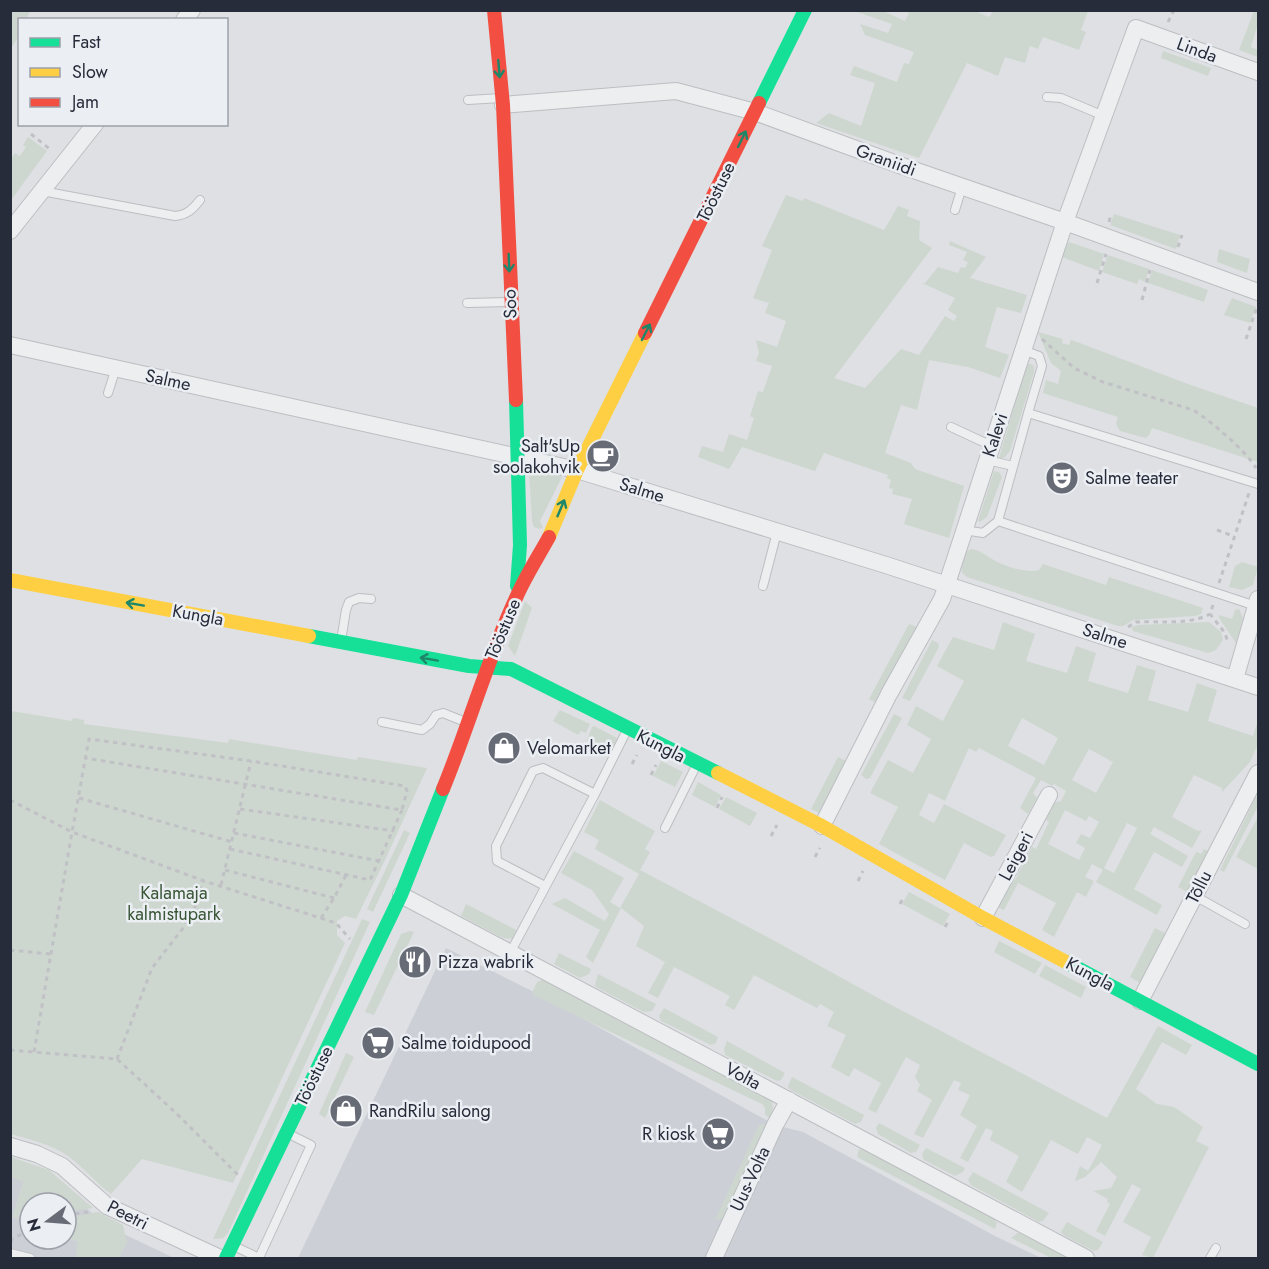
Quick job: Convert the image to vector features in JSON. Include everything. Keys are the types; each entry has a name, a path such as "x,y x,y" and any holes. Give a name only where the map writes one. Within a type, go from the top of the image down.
{"street":[{"name":"Soo","path":"494,10 502,101 518,456 520,545 516,597"},
{"name":"Tööstuse","path":"226,1258 401,895 468,723 487,667 516,597 548,538 577,470 805,10"},
{"name":"Linda","path":"1136,28 1258,72"},
{"name":"Kalevi","path":"822,826 873,712 942,599 1065,222 1136,28"},
{"name":"Graniidi","path":"502,101 676,91 755,112 1258,292"},
{"path":"10,231 93,126"},
{"name":"Salme","path":"10,345 577,470 1258,687"},
{"path":"519,512 525,529 533,537 548,538"},
{"name":"Kungla","path":"10,580 469,666 511,669 822,826 983,918 1258,1064"},
{"path":"1234,679 1257,602"},
{"name":"Tõllu","path":"1140,1001 1258,773"},
{"name":"Leigeri","path":"983,918 1053,794"},
{"name":"Volta","path":"401,895 1086,1258"},
{"name":"Uus-Volta","path":"714,1258 775,1125 789,1100"},
{"name":"Peetri","path":"10,1146 37,1154 62,1166 107,1206 220,1258"}],"lane":[{"path":"1047,97 1061,98 1104,116"},
{"path":"468,100 502,101"},
{"path":"955,210 962,187"},
{"path":"42,191 175,216 183,216 200,200"},
{"path":"467,303 510,302"},
{"path":"964,530 983,533 998,521 1042,366 1039,356 1023,350"},
{"path":"108,393 116,369"},
{"path":"1028,413 1258,484"},
{"path":"951,427 1013,466"},
{"path":"998,521 1257,602"},
{"path":"763,586 777,532"},
{"path":"340,643 349,602 358,598 371,599"},
{"path":"382,722 422,730 436,715 443,713 468,723"},
{"path":"510,953 628,729"},
{"path":"665,828 697,764"},
{"path":"545,886 497,861 496,846 533,771 543,768 595,794"},
{"path":"1195,896 1245,924"},
{"path":"233,1245 259,1258 311,1144 286,1133"},
{"path":"1210,1258 1216,1248"},
{"path":"10,1253 30,1258"}],"path":[{"path":"31,134 51,150"},
{"path":"1177,251 1182,235"},
{"path":"1097,283 1107,252"},
{"path":"1142,300 1151,268"},
{"path":"1246,339 1258,305"},
{"path":"1035,333 1074,368 1103,382 1193,410 1203,416 1250,457 1256,468"},
{"path":"1219,583 1250,491"},
{"path":"1217,530 1233,536"},
{"path":"1126,631 1129,625 1136,622 1202,618 1210,614 1214,600"},
{"path":"1210,614 1225,633 1228,642 1226,653"},
{"path":"34,1052 89,739 251,761 405,786 407,790 394,831 370,880 230,849"},
{"path":"86,758 402,810"},
{"path":"221,885 251,761"},
{"path":"717,808 724,792"},
{"path":"79,798 232,842"},
{"path":"10,800 72,832 204,881 336,923 350,939"},
{"path":"240,809 394,831"},
{"path":"771,836 779,821"},
{"path":"234,833 379,861"},
{"path":"815,857 822,844"},
{"path":"858,881 865,867"},
{"path":"225,870 334,898"},
{"path":"321,918 346,875"},
{"path":"117,1059 152,968 184,927 194,909 204,881"},
{"path":"10,950 51,954"},
{"path":"10,1050 117,1059 176,1113 239,1176"},
{"path":"78,1213 94,1210"}],"shaded area":[{"path":"446,948 544,997 775,1125 803,1132 995,1236 1041,1258 298,1258"},
{"path":"10,1162 45,1172 67,1191 18,1191 18,1251 78,1251 78,1201 107,1226 174,1258 11,1258"}],"green space":[{"path":"11,10 30,11 27,18 18,18 18,38 11,48"},
{"path":"854,11 883,11 905,21 909,13 906,11 975,11 989,17 993,11 1088,11 1081,30 1086,32 1079,50 1043,37 1038,49 1030,46 1025,63 1005,57 998,76 967,63 919,158 816,123 829,113 861,126 875,83 850,75 854,66 897,82 904,63 909,64 914,52 865,35 860,24 888,33 892,24"},
{"path":"1254,11 1258,11 1258,24 1251,47 1258,50 1258,57 1239,50"},
{"path":"1163,51 1211,68 1208,76 1161,58"},
{"path":"28,137 47,151 11,200 11,159 15,153 20,156 26,147 23,145"},
{"path":"786,195 803,201 804,198 884,230 898,206 909,210 907,216 920,221 919,240 932,248 834,378 865,388 901,349 919,355 945,316 954,321 957,316 948,310 955,298 922,283 925,283 938,267 958,273 961,267 965,268 968,262 963,260 967,252 949,245 950,241 986,257 970,278 1027,295 1021,313 997,307 985,347 1009,355 1000,378 968,367 929,360 917,410 901,405 885,453 911,463 915,469 964,486 949,538 904,524 912,499 892,494 893,489 889,488 891,480 887,478 888,475 824,453 815,471 742,447 729,469 698,457 702,446 723,452 729,434 747,440 754,418 750,416 758,391 763,392 772,366 756,361 759,353 756,340 777,347 786,321 765,313 769,303 753,298 772,250 762,246"},
{"path":"1114,214 1180,235 1176,249 1110,225"},
{"path":"1069,242 1104,254 1099,271 1062,257"},
{"path":"1219,249 1250,259 1247,273 1217,262"},
{"path":"1108,255 1149,269 1145,282 1139,279 1137,284 1102,272"},
{"path":"1152,270 1208,290 1204,302 1148,283"},
{"path":"1232,298 1256,307 1250,323 1224,315"},
{"path":"1038,332 1063,339 1062,343 1069,345 1071,340 1077,342 1258,408 1258,462 1152,428 1146,438 1120,431 1116,424 1118,417 1043,393 1046,380 1058,384 1061,371 1051,363"},
{"path":"1027,364 1034,366 1034,372 1010,451 1004,458 999,458"},
{"path":"533,469 559,474 562,477 540,521 543,528 540,529 534,527 532,521 529,471"},
{"path":"994,471 999,472 1002,477 987,517 980,522 978,521"},
{"path":"971,549 1015,569 1034,571 1039,570 1043,564 1106,585 1109,577 1203,608 1201,614 1195,616 1133,620 1123,626 1118,626 967,577 962,573 961,565 965,552"},
{"path":"1242,562 1258,567 1253,585 1242,590 1229,587 1235,566"},
{"path":"525,601 532,608 515,656 508,646"},
{"path":"1239,609 1243,618 1236,643 1219,615 1232,619 1235,610"},
{"path":"1003,622 1035,634 1026,661 1067,673 1076,646 1096,653 1088,681 1128,693 1137,665 1156,671 1148,700 1188,712 1197,683 1217,690 1208,721 1253,736 1258,721 1258,744 1250,762 1222,792 1222,788 1194,775 1172,817 1198,831 1202,830 1192,848 1154,827 1150,834 1188,856 1182,867 1154,852 1134,889 1162,905 1157,915 1096,882 1103,870 1092,864 1085,877 1094,881 1086,897 1077,892 1054,937 1042,930 1056,903 1018,883 1004,910 995,906 1010,878 1015,880 1032,847 1036,849 1049,822 1045,819 1053,803 1061,801 1066,791 1041,780 1033,793 1037,798 1028,814 1020,808 1036,778 979,748 976,752 969,748 945,801 929,793 919,815 934,823 944,804 1006,835 994,856 991,857 964,843 945,880 879,844 898,807 870,793 888,760 913,773 931,739 907,725 916,706 943,721 964,681 937,666 953,637 994,650","holes":["1022,718 1058,738 1044,765 1008,746","1089,749 1113,762 1096,793 1072,780","1065,810 1086,821 1089,816 1099,822 1090,838 1081,834 1076,843 1085,848 1079,860 1048,844","1127,823 1137,828 1114,873 1104,868"]},
{"path":"1209,622 1221,632 1223,640 1216,650 1208,653 1132,629 1138,625"},
{"path":"909,624 917,627 876,703 869,699"},
{"path":"932,640 938,643 939,647 910,701 902,698"},
{"path":"560,710 590,724 586,733 581,731 578,735 553,721"},
{"name":"Kalamaja kalmistupark","path":"11,711 72,721 73,718 84,720 84,724 228,743 229,739 357,760 358,757 427,768 356,919 345,916 337,921 337,935 345,943 233,1183 142,1159 111,1194 74,1160 61,1152 11,1134"},
{"path":"894,714 902,718 870,778 866,779 861,775"},
{"path":"594,726 617,738 611,753 587,740"},
{"path":"838,757 846,761 819,813 811,809"},
{"path":"661,761 683,772 675,787 653,776"},
{"path":"698,782 721,795 715,807 692,795"},
{"path":"726,797 757,813 750,826 719,809"},
{"path":"1256,797 1258,806 1224,872 1220,870"},
{"path":"600,800 655,831 645,849 650,852 640,870 1107,1118 1158,1026 1192,1045 1186,1055 1162,1042 1136,1089 1157,1104 1174,1107 1203,1127 1196,1141 1209,1147 1153,1258 1142,1255 1151,1237 1123,1222 1141,1189 1132,1184 1105,1236 1096,1231 1110,1204 1107,1202 1108,1199 1093,1191 1111,1188 1117,1177 1101,1162 1085,1177 1075,1181 1080,1166 1088,1171 1102,1145 1087,1137 1078,1154 1051,1140 1022,1192 1006,1182 1019,1156 990,1140 993,1131 986,1128 968,1162 960,1158 977,1126 960,1115 970,1095 958,1090 961,1083 954,1080 923,1138 914,1134 932,1100 917,1091 920,1085 915,1077 920,1065 906,1057 876,1113 868,1109 881,1083 854,1068 849,1077 831,1067 846,1035 827,1026 834,1012 820,1004 817,1008 754,975 734,1010 725,1005 730,996 674,967 658,998 648,993 665,962 636,946 644,926 621,908 593,963 586,957 600,930 552,904 565,898 605,921 609,914 592,890 561,873 574,851 624,878 610,902 620,908 639,874 595,849 599,840 584,832"},
{"path":"1258,817 1258,869 1236,857"},
{"path":"404,830 410,833 373,912 367,909"},
{"path":"1204,849 1208,851 1187,892 1178,887 1196,852 1201,854"},
{"path":"909,892 950,914 943,926 902,904"},
{"path":"466,904 518,931 513,939 503,938 461,916"},
{"path":"362,919 370,922 228,1233 223,1238 213,1239"},
{"path":"1155,928 1165,933 1140,983 1130,977"},
{"path":"414,932 374,1015 365,1012 401,934"},
{"path":"999,941 1042,963 1035,974 994,952"},
{"path":"559,953 591,969 589,974 580,978 554,964"},
{"path":"1045,965 1086,987 1081,998 1039,976"},
{"path":"598,974 656,1004 652,1011 644,1012 596,987"},
{"path":"545,979 772,1101 773,1109 770,1118 765,1115 765,1108 762,1104 535,996 532,993 537,982"},
{"path":"664,1008 718,1037 716,1043 711,1045 661,1021 659,1016"},
{"path":"727,1041 785,1073 781,1080 777,1081 725,1055 724,1049"},
{"path":"346,1053 354,1057 325,1118 319,1114"},
{"path":"792,1077 864,1115 861,1122 855,1124 789,1089"},
{"path":"879,1123 920,1145 916,1152 911,1153 878,1134 876,1128"},
{"path":"759,1125 766,1125 723,1218 715,1220"},
{"path":"926,1148 965,1168 963,1172 955,1176 924,1160 922,1154"},
{"path":"859,1149 865,1150 993,1217 997,1223 995,1229 857,1157"},
{"path":"11,1157 49,1170 73,1191 20,1191 23,1182 11,1177"},
{"path":"973,1172 1049,1213 1043,1221 1039,1222 971,1185 968,1180"},
{"path":"78,1195 93,1208 78,1210"},
{"path":"18,1198 18,1219 12,1217"},
{"path":"98,1212 123,1225 127,1243 119,1258 76,1258 78,1216"},
{"path":"1067,1222 1103,1242 1098,1250 1094,1251 1063,1235 1061,1232"},
{"path":"1019,1232 1071,1258 1051,1258 1011,1238"}],"traffic: fast":[{"path":"759,103 805,10"},
{"path":"516,400 520,545 517,586"},
{"path":"309,636 469,666 511,669 718,773"},
{"path":"226,1258 401,895 443,789"},
{"path":"1066,962 1258,1064"}],"traffic: slow":[{"path":"549,537 577,470 645,333"},
{"path":"10,580 309,636"},
{"path":"718,773 822,826 983,918 1066,962"}],"traffic: jam":[{"path":"494,10 503,105 516,400"},
{"path":"645,333 759,103"},
{"path":"443,789 506,621 523,582 549,537"}],"place":[{"name":"Salt'sUp soolakohvik","path":"603,456"},
{"name":"Salme teater","path":"1062,478"},
{"name":"Velomarket","path":"504,748"},
{"name":"Pizza wabrik","path":"415,962"},
{"name":"Salme toidupood","path":"378,1043"},
{"name":"RandRilu salong","path":"346,1111"},
{"name":"R kiosk","path":"718,1134"}]}
